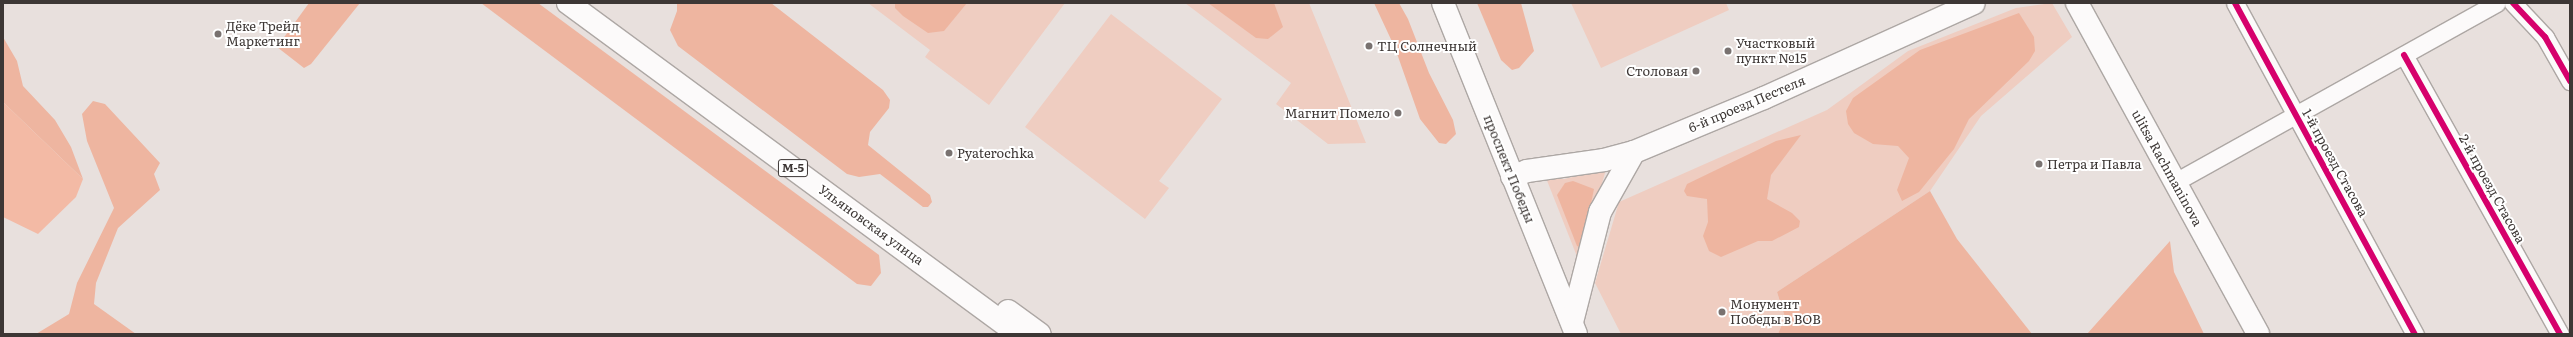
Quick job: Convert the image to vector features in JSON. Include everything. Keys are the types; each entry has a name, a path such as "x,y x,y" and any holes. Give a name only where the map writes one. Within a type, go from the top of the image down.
{"main road":[{"name":"Ульяновская улица","path":"568,3 1018,334"},
{"name":"Ульяновская улица","path":"591,3 1040,334"},
{"name":"проспект Победы","path":"1443,3 1574,328"},
{"name":"6-й проезд Пестеля","path":"1512,177 1527,171 1604,160 1634,152 1764,98 1974,3"},
{"name":"ulitsa Rachmaninova","path":"2077,3 2258,334"},
{"path":"1574,328 1600,212 1634,152"}],"street":[{"name":"1-й проезд Стасова","path":"2235,3 2415,334"},
{"path":"2175,182 2497,3"},
{"path":"2513,3 2546,37 2570,81"},
{"name":"2-й проезд Стасова","path":"2404,55 2560,334"}],"shaded area":[{"path":"309,3 360,3 311,64 304,68 277,47"},
{"path":"481,3 538,3 879,255 881,273 871,286 857,284"},
{"path":"677,3 771,3 883,90 890,100 889,108 870,132 868,145 930,195 932,202 928,207 923,207 880,174 859,177 847,174 678,46 670,30 677,11"},
{"path":"868,3 1065,3 989,105 925,57 930,50"},
{"path":"895,3 967,3 944,31 928,33 903,16 895,8"},
{"path":"1185,3 1309,3 1366,143 1328,144 1276,104 1291,83"},
{"path":"1208,3 1274,3 1283,27 1268,39 1256,38"},
{"path":"1374,3 1399,3 1408,19 1429,73 1453,120 1456,134 1446,144 1439,143 1420,119 1395,48"},
{"path":"1477,3 1521,3 1534,51 1519,68 1512,70 1501,60"},
{"path":"1571,3 1726,3 1729,10 1601,68"},
{"path":"2052,3 2072,37 1981,116 1930,191 1777,292 1785,317 1778,334 1621,334 1595,283 1619,202 1827,110 1908,51 2016,8"},
{"path":"2019,13 2034,37 2035,51 2029,61 1969,119 1954,149 1919,192 1902,201 1897,190 1909,158 1898,146 1873,144 1854,133 1848,124 1846,111 1853,98 1920,50"},
{"path":"1111,14 1222,99 1159,181 1169,188 1145,219 1025,127"},
{"path":"3,37 17,61 23,86 55,120 71,147 83,179 3,102"},
{"path":"93,101 105,104 160,163 154,174 160,190 118,228 96,283 94,304 136,334 36,334 69,314 77,283 114,208 87,141 82,114"},
{"path":"3,102 83,179 76,197 38,234 3,217"},
{"path":"1801,135 1771,175 1767,199 1792,213 1800,221 1799,227 1772,241 1758,241 1721,257 1709,251 1703,236 1708,222 1707,199 1687,196 1684,191 1687,184 1776,141"},
{"path":"1606,169 1580,264 1546,178 1564,179"},
{"path":"1573,181 1594,189 1582,248 1577,246 1557,195 1565,183"},
{"path":"1930,191 1957,239 2032,334 1778,334 1785,317 1777,292"},
{"path":"2170,241 2174,272 2204,334 2087,334"}],"cycle path":[{"path":"2235,3 2415,334"},
{"path":"2513,3 2545,37 2570,81"},
{"path":"2404,55 2560,334"}],"place":[{"name":"Дёке Трейд Маркетинг","path":"218,34"},
{"name":"ТЦ Солнечный","path":"1369,46"},
{"name":"Участковый пункт №15","path":"1728,51"},
{"name":"Столовая","path":"1696,71"},
{"name":"Магнит Помело","path":"1398,113"},
{"name":"Pyaterochka","path":"949,153"},
{"name":"Петра и Павла","path":"2039,164"},
{"name":"Монумент Победы в ВОВ","path":"1722,312"}]}
